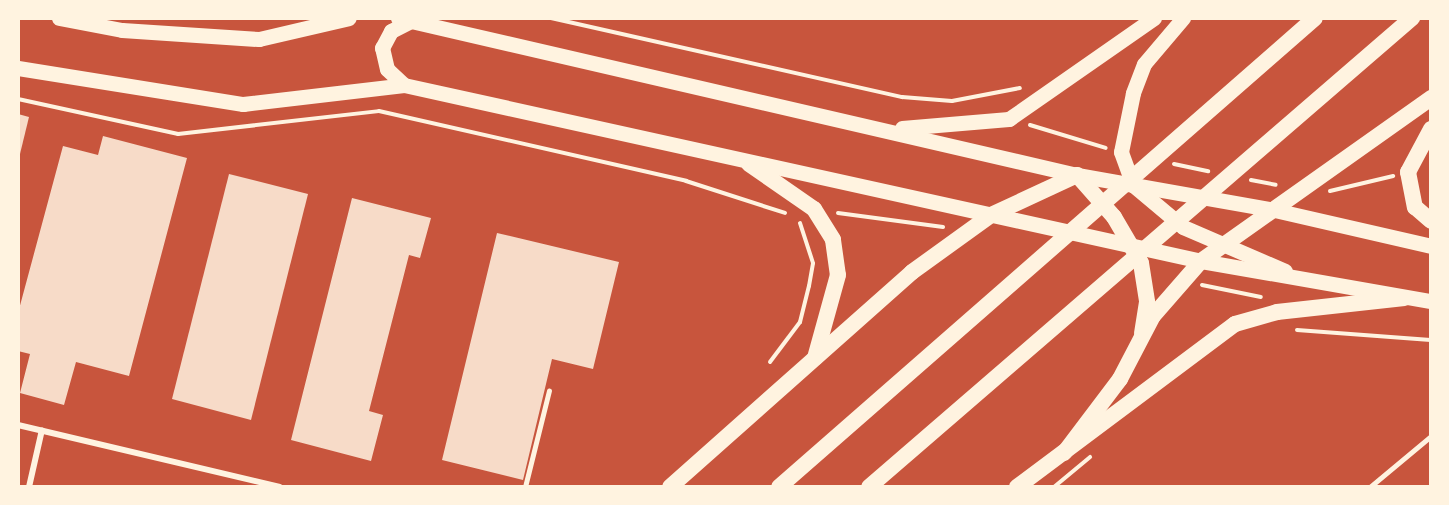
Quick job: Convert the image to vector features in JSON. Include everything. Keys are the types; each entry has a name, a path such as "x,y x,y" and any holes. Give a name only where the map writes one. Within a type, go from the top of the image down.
{"highway":[{"path":"779,487 1315,18"},
{"path":"869,487 1412,18"},
{"path":"1064,453 1120,379 1142,334 1201,261 1269,209 1303,191 1431,98"},
{"path":"1431,129 1408,172 1415,207 1431,221"},
{"path":"749,164 814,209 833,240 838,275 814,359"},
{"path":"670,487 912,272 991,215 1077,175 1131,244 1145,281 1142,334"},
{"path":"1017,487 1235,324 1277,312 1404,298"}],"main road":[{"path":"59,18 122,30 259,39 349,18"},
{"path":"878,128 1009,119 1154,18"},
{"path":"1183,18 1144,64 1133,93 1121,152 1133,184 1183,227 1312,283"},
{"path":"404,85 387,69 382,48 391,32 405,20 1077,175 1269,209 1431,246"},
{"path":"18,68 243,104 404,85 749,164 1131,244 1201,261 1312,283 1431,301"}],"street":[{"path":"18,425 280,487"},
{"path":"29,487 42,430"}],"lane":[{"path":"525,487 549,391"},
{"path":"1370,487 1431,436"}],"path":[{"path":"551,18 902,97 952,100 1027,84"},
{"path":"18,99 178,134 379,111 686,181 798,218 814,209 933,229 959,224 974,227"},
{"path":"1337,191 1408,172"},
{"path":"770,362 800,322 809,286 813,263 798,218"},
{"path":"1290,329 1431,340"}],"building":[{"path":"18,114 29,117 19,158 18,158"},
{"path":"103,136 187,158 129,376 76,362 64,405 20,393 30,354 18,351 18,313 63,146 98,155"},
{"path":"229,174 308,194 251,420 172,399"},
{"path":"352,198 431,218 420,258 409,255 369,411 383,415 371,461 291,440"},
{"path":"497,233 619,262 593,369 552,359 523,480 442,460"}]}
